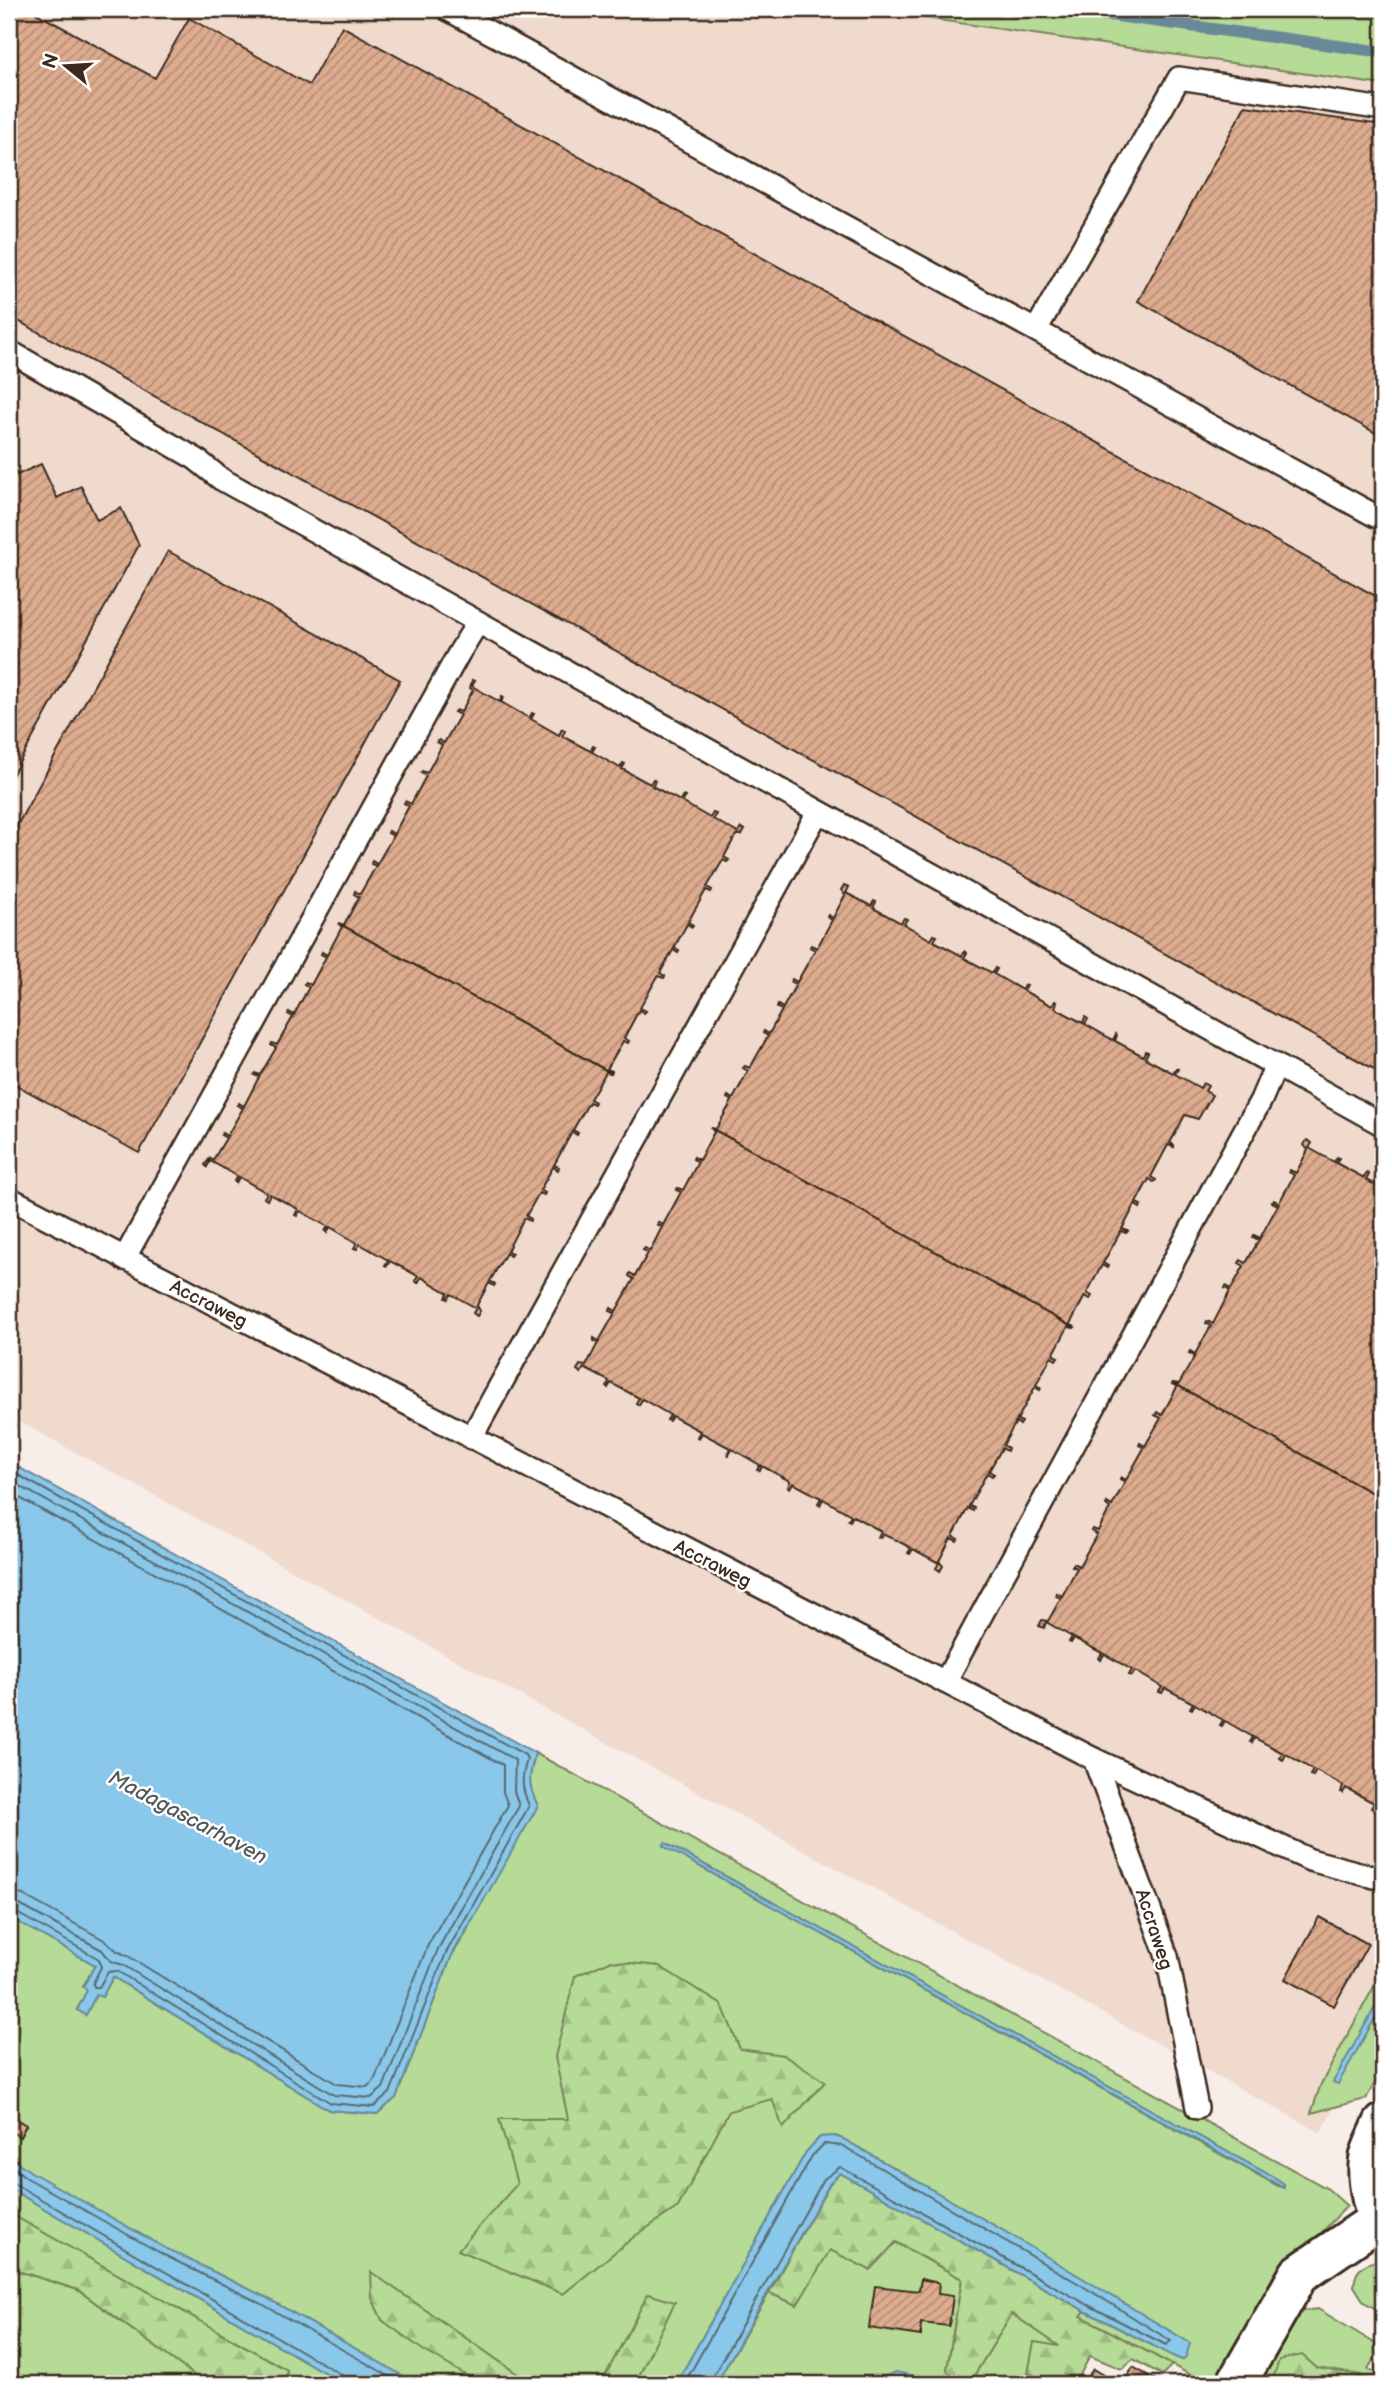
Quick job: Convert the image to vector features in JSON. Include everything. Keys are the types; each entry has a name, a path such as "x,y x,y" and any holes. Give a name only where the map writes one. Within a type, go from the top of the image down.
{"street":[{"path":"1236,2384 1299,2274 1380,2223 1370,2187 1369,2158 1383,2124"}],"lane":[{"path":"447,9 1383,520"},
{"path":"1036,330 1179,78 1383,109"},
{"path":"9,351 196,459 221,480 1383,1125"},
{"path":"124,1259 478,622"},
{"path":"471,1438 818,812"},
{"path":"945,1682 1261,1100 1276,1065"},
{"name":"Accraweg","path":"9,1198 1094,1759 1167,1955 1198,2108"},
{"path":"1094,1759 1310,1860 1374,1877 1383,1874"}],"shaded area":[{"path":"9,9 1271,9 1383,25 1383,2015 1321,2133 9,1416"}],"green space":[{"path":"849,9 1383,9 1383,85 918,17"},
{"path":"535,1753 1328,2189 1347,2206 1297,2258 1217,2384 1207,2384 1081,2316 1085,2311 1177,2358 1011,2235 845,2140 835,2136 820,2137 806,2152 676,2384 417,2384 265,2297 167,2249 30,2172 9,2156 14,2147 9,2144 9,1917 95,1965 83,1986 88,1990 77,2009 85,2015 96,1994 102,1996 113,1977 329,2110 377,2114 396,2098 452,1955 465,1935 529,1789","holes":["665,1843 1277,2179 1284,2187 699,1866 664,1846"]},
{"path":"610,1961 659,1966 722,2005 740,2049 783,2055 825,2082 783,2128 772,2099 729,2111 678,2207 635,2236 563,2294 458,2250 517,2184 499,2119 568,2119 555,2057 575,1976"},
{"path":"1383,1970 1383,2068 1366,2099 1311,2113 1321,2084"},
{"path":"840,2173 1085,2311 1081,2316 1172,2365 1162,2375 1133,2359 1122,2369 1090,2356 1075,2384 1046,2384 1044,2380 1028,2373 1034,2342 1059,2346 1012,2314 975,2374 989,2384 958,2384 947,2370 962,2279 896,2242 870,2270 830,2250 797,2305 769,2293 830,2183"},
{"path":"9,2188 344,2384 285,2384 287,2370 9,2213"},
{"path":"9,2213 287,2370 285,2384 206,2384 78,2290 9,2268"},
{"path":"895,2242 962,2279 947,2369 958,2384 716,2384 769,2293 797,2305 830,2249"},
{"path":"1376,2261 1383,2262 1383,2313 1364,2302 1354,2286 1360,2269"},
{"path":"9,2268 78,2290 206,2384 9,2384"},
{"path":"371,2272 532,2384 481,2384 423,2350 382,2320 372,2298"},
{"path":"648,2294 675,2302 635,2384 601,2384"},
{"path":"1318,2309 1381,2347 1368,2369 1383,2378 1383,2384 1248,2384 1291,2317 1301,2311"},
{"path":"1012,2314 1061,2347 1034,2343 1044,2380 1042,2384 989,2384 975,2374"},
{"path":"1302,2355 1317,2368 1361,2375 1356,2384 1272,2382 1279,2360"}],"water":[{"name":"Madagascarhaven","path":"9,1462 535,1753 530,1780 538,1806 452,1955 396,2098 377,2114 329,2110 113,1977 102,1997 96,1995 86,2015 77,2010 87,1990 83,1987 95,1965 9,1917"},
{"path":"665,1843 1277,2179 1284,2184 1284,2188 663,1846"},
{"path":"1383,1993 1383,2004 1338,2084 1333,2082"},
{"path":"835,2136 1011,2235 1190,2343 1186,2357 1182,2360 1177,2358 1085,2311 840,2173 830,2183 716,2384 676,2384 806,2152 820,2137"},
{"path":"9,2156 31,2172 167,2249 265,2297 417,2384 344,2384 9,2188"},
{"path":"896,2372 923,2378 932,2384 880,2384 888,2375"}],"building":[{"path":"9,9 38,9 36,13 155,78 189,18 309,85 342,26 1383,600 1383,1074 9,316"},
{"path":"1245,106 1383,125 1383,437 1138,301"},
{"path":"9,459 17,475 41,464 57,498 81,486 97,520 121,508 139,545 9,781"},
{"path":"168,551 400,680 139,1153 9,1081 9,840"},
{"path":"472,680 475,681 472,686 500,702 502,696 504,697 501,702 529,718 534,714 531,719 559,735 562,729 565,731 562,736 590,751 595,747 592,752 620,768 625,764 622,769 650,784 653,779 655,781 652,786 680,801 685,797 682,802 710,818 713,813 716,814 713,819 738,833 741,828 745,830 742,835 736,835 724,857 729,860 723,860 707,887 712,890 706,890 688,922 692,927 687,924 674,948 679,950 678,953 673,950 660,973 664,978 658,976 640,1008 646,1011 644,1013 639,1010 624,1038 628,1043 623,1041 607,1069 612,1071 611,1073 338,923 344,925 359,897 354,894 355,891 360,894 376,866 371,864 372,861 377,864 393,836 388,833 389,831 394,834 409,806 405,801 411,804 426,776 422,771 427,773 442,745 437,742 439,740 444,743 460,715 454,712 461,712 473,690 470,688"},
{"path":"844,885 849,887 846,893 871,906 876,902 873,908 901,923 904,918 907,919 904,924 931,940 934,935 937,936 934,941 962,956 965,951 967,953 964,958 992,973 997,969 994,974 1022,990 1024,985 1027,986 1024,991 1052,1006 1057,1002 1055,1008 1083,1023 1085,1017 1088,1019 1085,1024 1113,1040 1116,1034 1115,1041 1143,1056 1145,1051 1148,1052 1145,1058 1173,1073 1178,1069 1175,1074 1200,1088 1203,1083 1208,1086 1205,1091 1212,1095 1198,1119 1185,1115 1170,1143 1174,1147 1168,1145 1151,1177 1156,1180 1154,1182 1149,1179 1136,1203 1141,1205 1140,1208 1135,1205 1122,1229 1128,1231 1121,1231 1103,1263 1107,1268 1102,1265 1087,1293 1092,1296 1090,1299 1085,1296 1070,1324 1074,1328 711,1128 716,1129 732,1101 728,1096 733,1099 748,1071 743,1068 750,1068 768,1036 763,1033 764,1031 769,1034 782,1010 777,1008 778,1005 783,1008 796,984 791,982 792,979 797,982 815,950 811,945 817,948 832,920 828,915 833,918 845,895 841,890"},
{"path":"338,923 611,1073 606,1072 590,1099 594,1104 589,1102 573,1130 578,1133 577,1135 572,1132 554,1165 559,1167 558,1170 553,1167 540,1190 545,1193 539,1193 526,1216 530,1221 524,1218 507,1251 512,1253 510,1256 506,1253 490,1281 494,1286 489,1283 477,1305 480,1311 477,1316 473,1313 476,1308 451,1294 446,1298 448,1293 421,1277 418,1283 415,1281 418,1276 390,1261 385,1265 388,1260 360,1244 357,1249 354,1248 357,1243 330,1227 327,1233 325,1231 328,1227 300,1211 295,1215 298,1209 270,1194 267,1200 264,1198 267,1193 239,1177 236,1183 234,1181 237,1176 210,1161 207,1167 205,1165 210,1158 213,1160 226,1138 222,1133 227,1136 243,1108 237,1105 239,1103 244,1106 259,1077 254,1075 255,1073 260,1075 276,1048 272,1043 277,1045 293,1017 289,1012 294,1015 309,987 304,984 306,982 311,985 326,957 322,952 327,955 342,927"},
{"path":"711,1128 1074,1328 1068,1327 1053,1355 1058,1357 1056,1360 1051,1357 1036,1385 1040,1390 1035,1387 1017,1420 1022,1422 1020,1425 1016,1422 1003,1445 1008,1448 1007,1451 1002,1448 989,1471 994,1474 992,1476 987,1473 969,1506 974,1508 973,1511 968,1508 953,1536 957,1541 951,1538 939,1561 943,1566 940,1571 936,1568 939,1563 913,1549 908,1553 911,1548 883,1533 878,1537 881,1531 853,1516 848,1520 851,1515 823,1499 820,1505 818,1503 821,1498 793,1483 788,1487 790,1481 762,1466 760,1471 757,1470 760,1465 732,1449 729,1455 730,1448 702,1433 697,1437 700,1431 672,1416 667,1420 670,1415 642,1399 639,1405 636,1403 639,1398 611,1383 608,1388 609,1381 584,1368 581,1373 577,1370 580,1365 586,1366 598,1343 594,1338 599,1341 615,1313 610,1311 611,1308 616,1311 634,1279 629,1276 630,1273 635,1276 648,1253 643,1250 645,1248 650,1251 662,1227 657,1225 658,1222 663,1225 681,1192 676,1190 683,1190 698,1162 694,1157 699,1160 714,1132"},
{"path":"1307,1140 1312,1143 1309,1148 1334,1162 1339,1158 1336,1163 1364,1178 1367,1173 1369,1175 1366,1180 1383,1189 1383,1499 1173,1383 1179,1384 1195,1356 1189,1353 1190,1351 1195,1354 1211,1326 1207,1321 1213,1324 1230,1291 1226,1286 1231,1289 1244,1266 1239,1263 1241,1260 1246,1263 1259,1240 1253,1237 1254,1235 1260,1238 1278,1205 1272,1202 1274,1200 1279,1203 1294,1175 1290,1170 1296,1173 1308,1150 1304,1145"},
{"path":"1173,1383 1383,1499 1383,1815 1371,1808 1374,1803 1346,1788 1341,1792 1343,1786 1316,1771 1313,1776 1310,1775 1313,1770 1286,1754 1283,1760 1280,1758 1283,1753 1255,1738 1250,1742 1253,1737 1225,1721 1220,1725 1223,1720 1195,1704 1190,1708 1193,1703 1165,1688 1162,1693 1159,1692 1162,1687 1135,1671 1132,1676 1129,1675 1132,1670 1104,1654 1101,1660 1099,1658 1102,1653 1074,1638 1069,1642 1072,1637 1046,1622 1044,1628 1039,1626 1042,1620 1048,1621 1061,1598 1056,1596 1057,1593 1062,1596 1077,1568 1072,1566 1074,1563 1079,1566 1097,1534 1091,1531 1098,1531 1110,1508 1107,1503 1112,1506 1125,1482 1121,1477 1126,1480 1144,1448 1140,1443 1145,1446 1161,1418 1155,1415 1157,1412 1162,1415 1177,1387"},
{"path":"1319,1917 1368,1944 1334,2006 1285,1979"},
{"path":"13,2117 26,2125 20,2137 9,2130"},
{"path":"921,2279 939,2283 938,2294 953,2296 949,2326 921,2323 921,2336 869,2328 875,2286 919,2291"},
{"path":"1133,2367 1163,2384 1123,2384"},
{"path":"1093,2369 1118,2384 1093,2384 1086,2380"},
{"path":"765,2377 779,2384 761,2384"}],"waterway":[{"path":"1065,9 1383,52"}]}
